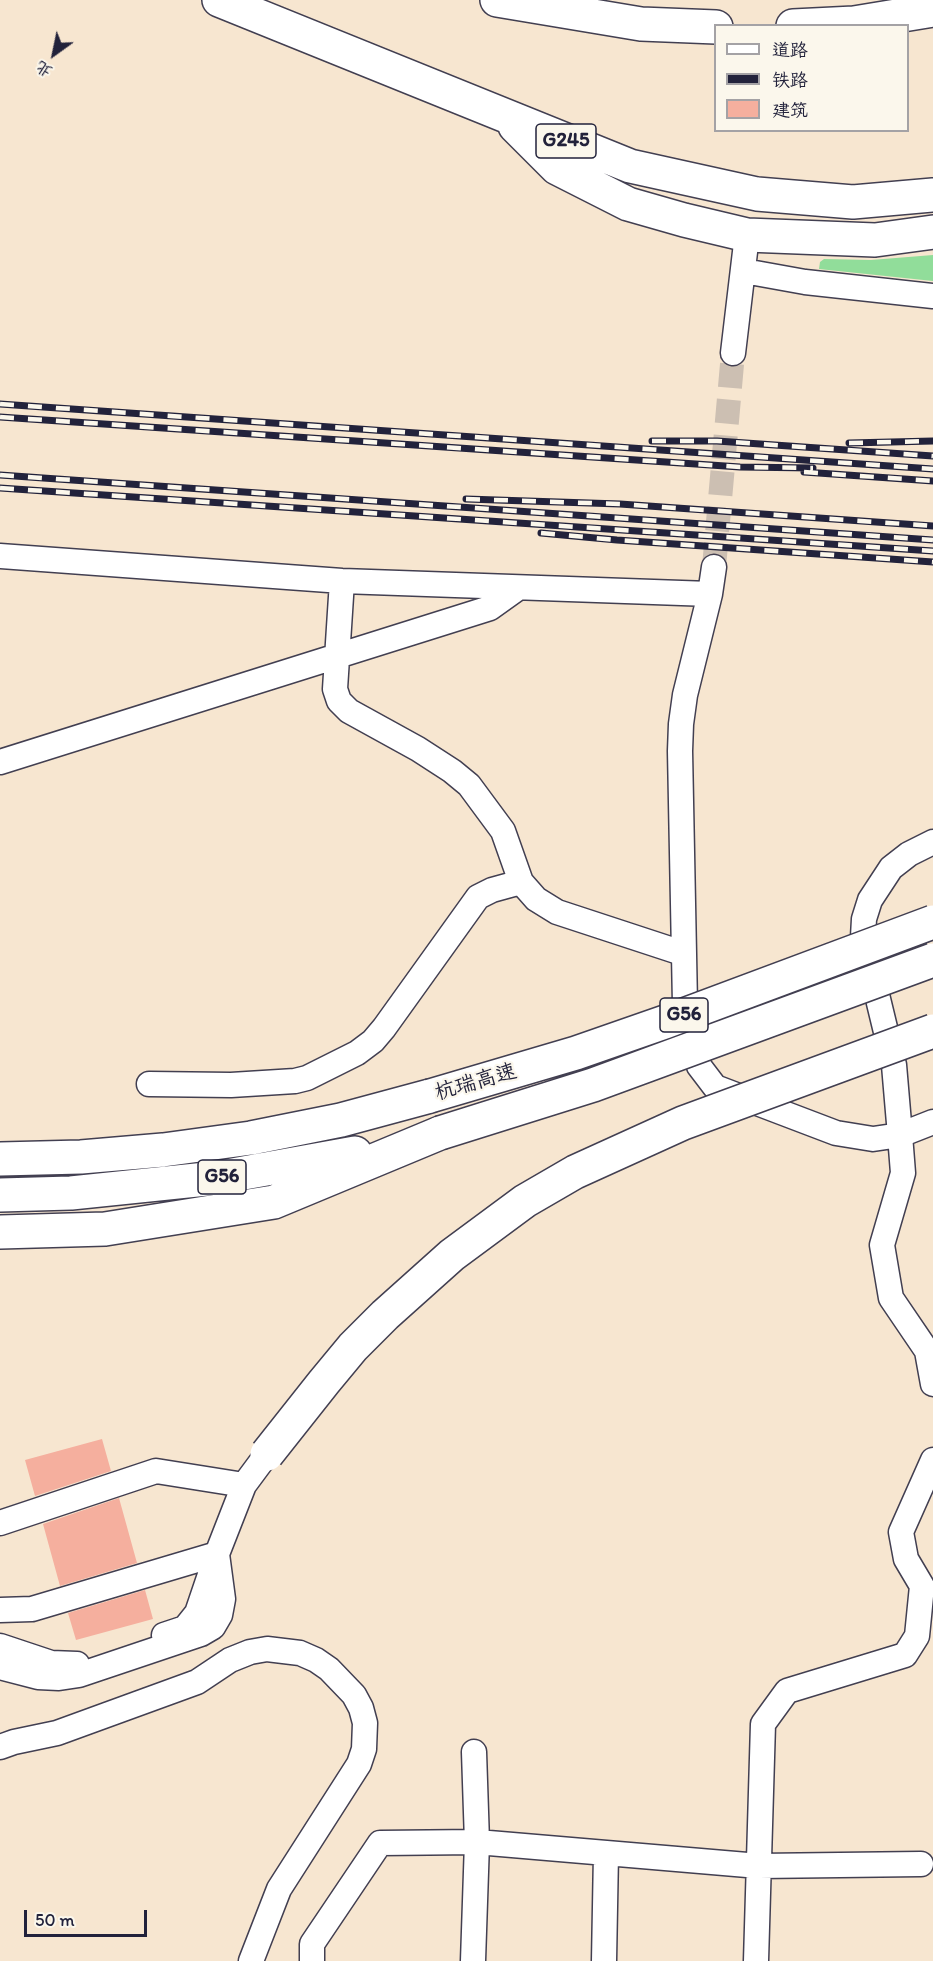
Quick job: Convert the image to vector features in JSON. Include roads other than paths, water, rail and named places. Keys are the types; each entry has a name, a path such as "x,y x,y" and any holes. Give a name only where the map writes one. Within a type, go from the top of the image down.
{"highway":[{"name":"G245","path":"219,0 630,166 757,194 853,202 933,195"},
{"path":"497,0 642,24 714,27"},
{"path":"824,24 854,22 933,10"},
{"path":"505,116 557,168 628,204 684,220 747,235 875,240 933,232"},
{"name":"杭瑞高速","path":"0,1160 81,1157 163,1150 251,1138 341,1120 576,1053 933,922"},
{"name":"杭瑞高速","path":"0,1195 71,1193 216,1178 347,1155 440,1133 594,1085 933,960"},
{"path":"267,1455 353,1347 385,1315 452,1255 525,1202 575,1172 672,1127 933,1031"},
{"path":"0,1232 105,1229 274,1202 440,1133"},
{"path":"0,1143 163,1150"}],"street":[{"path":"733,353 747,235"},
{"path":"744,271 805,282 933,296"},
{"path":"0,556 342,581 710,594"},
{"path":"714,567 710,594 685,695 681,724 682,953 690,1040 699,1066 715,1087 836,1133 873,1139 900,1136 933,1122"},
{"path":"342,581 335,689 339,701 349,711 453,771 469,785 502,831 521,882 536,898 557,912 682,953"},
{"path":"0,762 490,608 518,588"},
{"path":"933,842 909,854 891,868 870,900 864,919 863,938 894,1065 903,1173 882,1245 891,1298 927,1351 933,1384"},
{"path":"149,1084 231,1085 295,1081 307,1078 357,1053 373,1041 384,1028 478,897 492,890 521,882"},
{"path":"0,1646 51,1663 87,1663 185,1628 197,1613 244,1485 267,1455"},
{"path":"756,1961 763,1725 787,1691 904,1654 917,1636 922,1586 906,1559 901,1532 933,1461"},
{"path":"0,1523 156,1471 244,1485"},
{"path":"0,1610 32,1609 217,1554"},
{"path":"0,1667 38,1677 59,1678 79,1675 201,1634 213,1627 220,1615 223,1599 217,1554"},
{"path":"0,1747 57,1733 197,1682 230,1660 250,1652 267,1649 300,1653 316,1659 329,1669 354,1695 361,1708 365,1722 364,1749 359,1764 279,1889 251,1961"},
{"path":"473,1961 477,1842 474,1752"},
{"path":"312,1961 312,1944 380,1844 477,1842 759,1866 921,1864"},
{"path":"604,1961 606,1853"}],"tunnel":[{"path":"714,567 733,353"}],"railway":[{"path":"0,404 933,469"},
{"path":"0,417 740,467 813,468"},
{"path":"652,441 717,441 933,456"},
{"path":"849,443 933,441"},
{"path":"804,472 933,481"},
{"path":"0,475 933,540"},
{"path":"0,488 933,551"},
{"path":"466,499 620,504 933,526"},
{"path":"541,533 933,562"}]}
